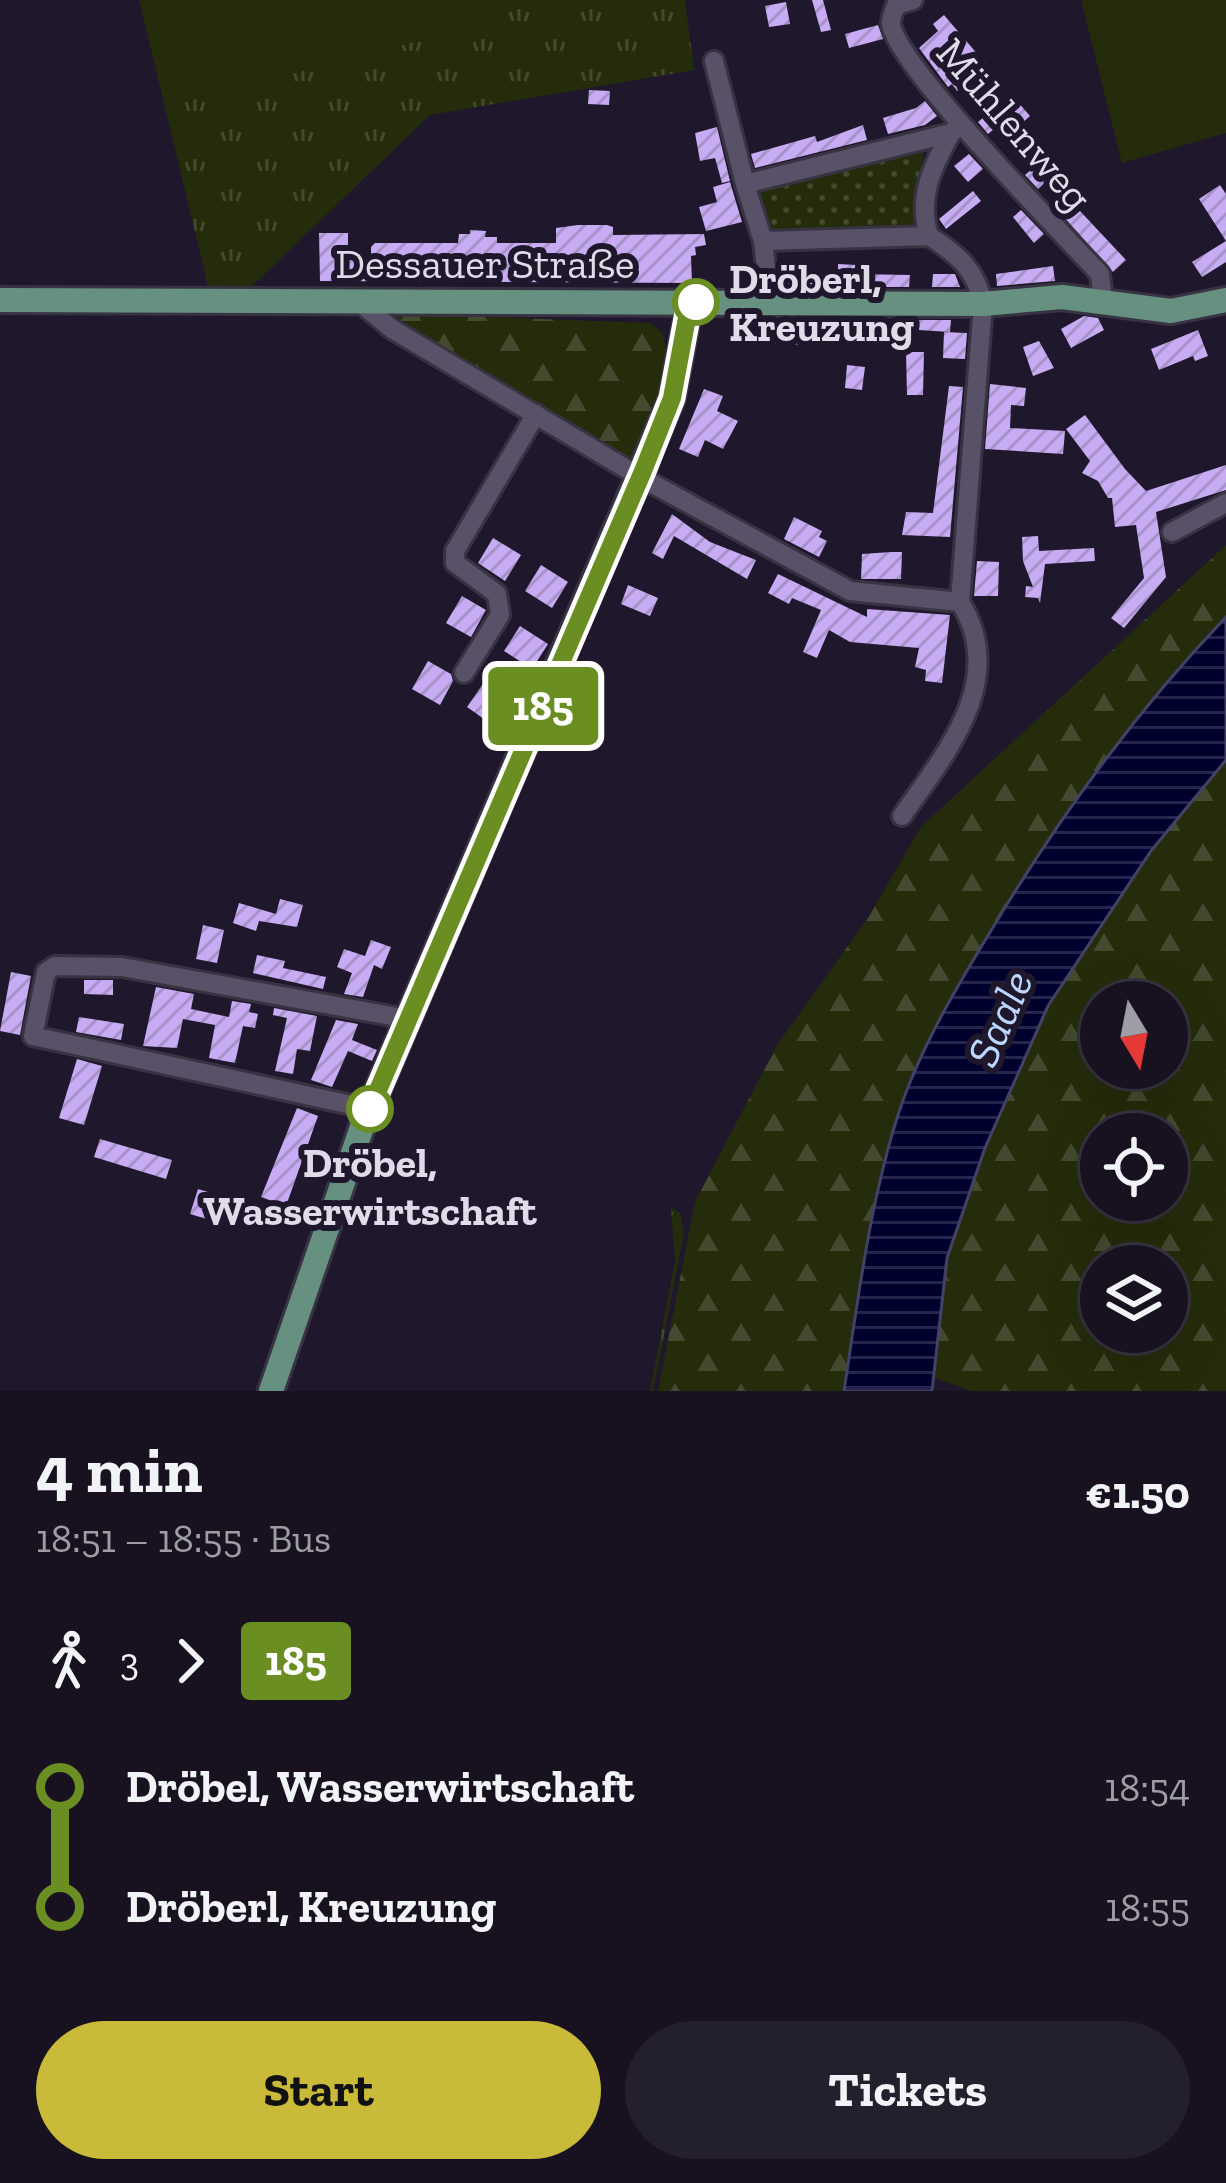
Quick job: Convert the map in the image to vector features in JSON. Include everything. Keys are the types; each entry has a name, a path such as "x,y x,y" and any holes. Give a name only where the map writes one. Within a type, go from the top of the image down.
{"main road":[{"name":"Dessauer Straße","path":"0,300 983,304 1062,297 1171,311 1226,300"},
{"path":"271,1391 366,1118 672,398 690,302"}],"street":[{"name":"Mühlenweg","path":"913,0 896,5 891,23 900,47 956,129 1100,274 1103,301"},
{"path":"714,61 763,242 770,303"},
{"path":"745,184 956,129"},
{"path":"929,236 921,212 932,167 956,129"},
{"path":"763,242 929,236 960,256 972,272 983,304 960,602 977,647 965,724 902,816"},
{"path":"359,302 392,329 640,477 850,591 960,602"},
{"path":"464,673 500,615 497,594 455,563 455,551 536,414"},
{"path":"1172,532 1226,503"},
{"path":"366,1118 33,1036 46,972 55,966 122,968 408,1019"}],"green space":[{"path":"139,0 526,0 490,22 165,107"},
{"path":"526,0 685,0 694,70 430,115 249,289 210,294 165,107 489,22"},
{"path":"1081,0 1226,0 1226,133 1122,163"},
{"path":"924,147 915,217 919,231 774,234 762,225 756,190"},
{"path":"385,313 650,323 662,332 663,383 631,465"},
{"path":"1226,545 1226,617 1161,689 1074,803 981,946 918,1063 880,1180 844,1391 658,1391 695,1202 777,1045 868,918 921,827"},
{"path":"1226,760 1226,1391 970,1391 934,1377 947,1258 985,1148 1048,1006 1151,851"},
{"path":"671,1207 680,1213 684,1233 650,1391 675,1262"}],"water":[{"name":"Saale","path":"1226,617 1226,760 1151,851 1048,1006 985,1148 947,1258 932,1391 844,1391 880,1180 899,1112 930,1039 995,924 1074,803 1161,689"}],"building":[{"path":"812,0 823,0 831,30 821,32"},
{"path":"786,2 790,24 769,27 765,6"},
{"path":"944,15 991,70 980,80 976,75 957,91 952,84 948,87 919,48 938,31 933,24"},
{"path":"878,25 883,39 849,48 845,34"},
{"path":"589,90 610,91 609,105 588,104"},
{"path":"1011,94 1030,116 1020,125 1011,115 988,134 978,122"},
{"path":"925,101 937,116 925,125 888,134 883,118"},
{"path":"863,125 867,140 755,168 751,154 815,136 817,142"},
{"path":"717,127 730,181 722,183 715,158 700,161 695,133"},
{"path":"969,154 983,169 968,182 954,166"},
{"path":"1039,163 1051,177 1038,189 1025,175"},
{"path":"730,182 742,222 706,231 699,207 717,202 713,187"},
{"path":"1220,185 1226,194 1226,241 1199,199"},
{"path":"973,191 981,201 946,229 939,219"},
{"path":"1065,195 1126,260 1113,272 1054,206"},
{"path":"1021,210 1044,234 1034,243 1013,217"},
{"path":"607,225 613,227 613,235 704,234 706,245 695,247 696,255 691,256 692,283 320,281 319,233 348,233 348,259 371,259 375,243 458,243 459,234 470,234 470,230 486,231 485,237 497,237 497,243 556,243 556,228"},
{"path":"1226,241 1226,262 1202,277 1192,262"},
{"path":"838,264 857,265 857,274 910,275 909,287 788,287 789,271 838,272"},
{"path":"1053,266 1055,281 997,286 996,274"},
{"path":"933,274 955,274 960,287 932,287"},
{"path":"1084,316 1098,318 1104,330 1071,348 1061,329"},
{"path":"751,320 842,320 842,325 875,329 875,336 814,336 809,345 771,343 774,337 751,336"},
{"path":"919,320 951,320 950,332 919,330"},
{"path":"1198,330 1208,356 1195,361 1193,356 1159,370 1151,349"},
{"path":"944,332 967,333 965,359 943,358"},
{"path":"1039,341 1054,368 1033,376 1023,347"},
{"path":"906,352 924,352 923,395 907,395"},
{"path":"847,365 865,367 862,390 845,388"},
{"path":"990,384 1026,388 1024,406 1011,405 1010,428 1065,431 1063,454 985,449"},
{"path":"949,386 963,387 950,537 902,535 906,512 933,513"},
{"path":"704,389 723,396 717,411 738,421 723,449 705,440 698,457 679,449"},
{"path":"1085,415 1146,491 1226,465 1226,490 1156,512 1166,577 1124,628 1111,618 1144,578 1136,525 1115,527 1112,498 1098,481 1082,473 1090,461 1066,429"},
{"path":"672,514 710,542 756,560 747,579 674,536 663,559 652,553"},
{"path":"794,517 822,531 819,537 827,541 819,557 784,539"},
{"path":"1038,536 1039,551 1094,548 1095,561 1045,564 1040,603 1038,598 1025,597 1026,586 1033,587 1023,561 1022,537"},
{"path":"493,538 521,555 505,581 478,563"},
{"path":"902,552 901,579 861,579 862,554"},
{"path":"977,561 999,562 998,596 974,596"},
{"path":"541,565 568,582 552,608 525,591"},
{"path":"778,574 867,617 867,609 950,615 942,683 925,681 926,670 915,667 919,648 850,642 829,630 817,658 803,652 821,610 792,598 789,604 768,593"},
{"path":"628,585 658,598 650,616 621,604"},
{"path":"462,596 486,610 471,637 446,623"},
{"path":"520,626 548,644 532,669 504,651"},
{"path":"428,661 451,674 453,681 440,705 412,689"},
{"path":"485,681 512,699 494,726 467,707"},
{"path":"280,899 303,905 297,927 259,921 256,931 233,923 239,903 276,914"},
{"path":"203,925 224,930 217,963 196,959"},
{"path":"371,940 391,947 382,969 374,965 363,997 344,994 352,973 337,967 344,949 365,956"},
{"path":"257,955 285,961 283,968 326,977 323,989 253,973"},
{"path":"11,972 31,976 20,1035 0,1031"},
{"path":"84,980 113,980 113,995 84,994"},
{"path":"156,987 194,994 191,1009 229,1017 232,1001 251,1004 249,1012 258,1014 255,1028 243,1026 235,1063 209,1058 215,1025 183,1019 177,1048 143,1046"},
{"path":"274,1008 317,1016 310,1051 297,1049 293,1074 275,1071 287,1018 273,1015"},
{"path":"79,1017 124,1024 121,1040 76,1032"},
{"path":"336,1020 358,1024 352,1040 377,1050 372,1061 348,1051 332,1087 311,1080"},
{"path":"77,1059 102,1066 84,1125 59,1118"},
{"path":"297,1108 318,1116 286,1206 261,1197"},
{"path":"100,1139 172,1160 166,1179 94,1157"},
{"path":"198,1189 244,1203 237,1228 190,1214"}],"bus line":[{"name":"185","path":"370,1109 643,471 672,398 690,302 696,302"}],"place":[{"name":"Dröberl, Kreuzung","path":"696,302"},
{"name":"Dröbel, Wasserwirtschaft","path":"370,1109"}]}
